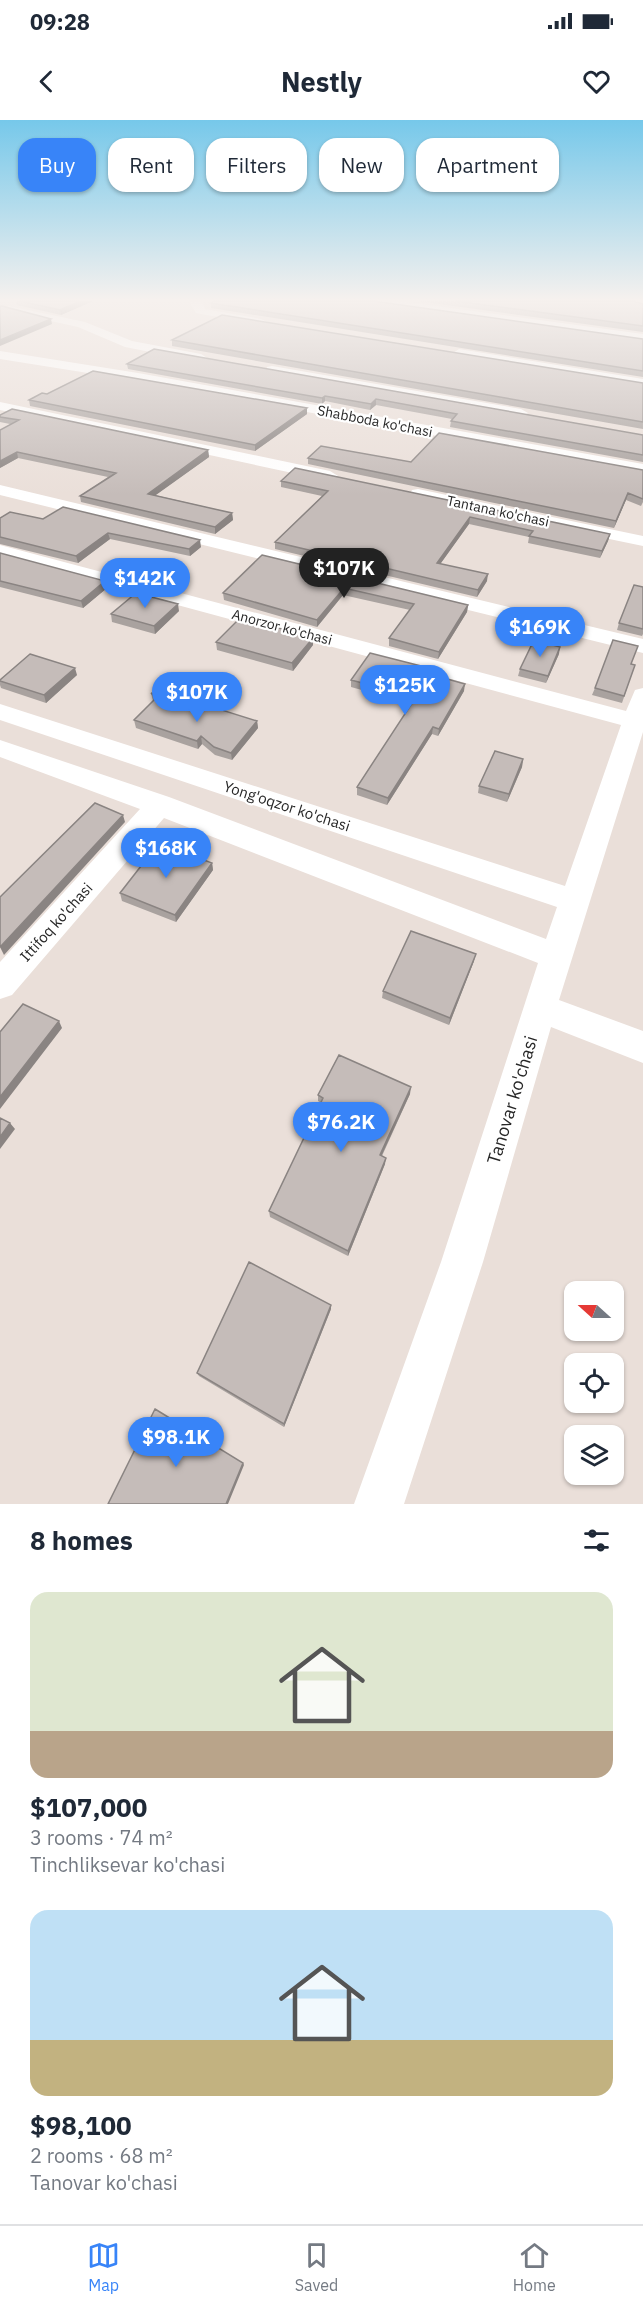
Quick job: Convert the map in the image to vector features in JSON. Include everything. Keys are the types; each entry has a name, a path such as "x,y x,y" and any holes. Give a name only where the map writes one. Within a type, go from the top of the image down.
{"street":[{"name":"Shabboda ko'chasi","path":"66,366 643,469"},
{"path":"534,366 643,383"},
{"path":"255,367 539,417"},
{"path":"0,406 343,478"},
{"path":"0,490 643,646"},
{"name":"Tantana ko'chasi","path":"401,490 643,541"},
{"name":"Anorzor ko'chasi","path":"0,551 639,708"},
{"name":"Tanovar ko'chasi","path":"379,1504 462,1262 556,956 639,708"},
{"name":"Yong'oqzor ko'chasi","path":"0,712 574,901"},
{"path":"0,748 160,804 318,867 556,956"},
{"name":"Ittifoq ko'chasi","path":"0,985 160,804"},
{"path":"540,1008 643,1047"}],"building":[{"path":"136,366 248,366 643,435 643,455 451,421 457,414 376,399 371,404 325,396 322,398"},
{"path":"319,366 535,366 643,383 643,422"},
{"path":"609,366 643,366 643,371"},
{"path":"93,371 307,408 255,445 29,400 42,393 47,394"},
{"path":"12,409 208,450 148,494 232,513 215,527 80,496 116,473 17,452 0,461 0,430 19,420 0,417 0,415"},
{"path":"439,433 643,470 643,499 628,493 616,521 308,458 321,446 411,462"},
{"path":"295,468 610,534 602,551 529,536 533,531 470,517 437,563 488,574 478,590 275,542 328,491 281,481"},
{"path":"63,507 200,540 189,549 108,533 76,556 0,537 0,518 10,512 43,519"},
{"path":"0,553 105,581 81,601 0,581"},
{"path":"262,555 468,605 439,652 389,638 414,604 344,588 317,620 223,593"},
{"path":"634,585 643,587 643,629 619,623"},
{"path":"136,593 178,604 154,626 111,614"},
{"path":"241,617 313,638 292,663 216,642"},
{"path":"534,640 560,647 548,676 520,669"},
{"path":"613,640 638,646 631,664 635,665 624,696 595,688"},
{"path":"370,653 429,668 426,673 465,684 439,729 433,727 388,798 357,787 416,697 351,680"},
{"path":"30,654 75,668 44,695 0,681"},
{"path":"151,693 202,709 206,705 257,721 231,753 214,747 201,736 197,741 134,720 156,698"},
{"path":"495,751 523,759 509,794 479,786"},
{"path":"95,803 123,815 0,947 0,897"},
{"path":"159,843 212,863 175,915 120,893"},
{"path":"411,931 476,954 450,1018 383,991"},
{"path":"23,1004 59,1021 0,1097 0,1032"},
{"path":"339,1055 411,1087 380,1155 386,1158 348,1251 269,1211 323,1098 318,1095"},
{"path":"0,1118 10,1123 0,1137"},
{"path":"249,1262 331,1305 284,1424 197,1373"},
{"path":"155,1409 243,1463 226,1504 108,1504"}]}
